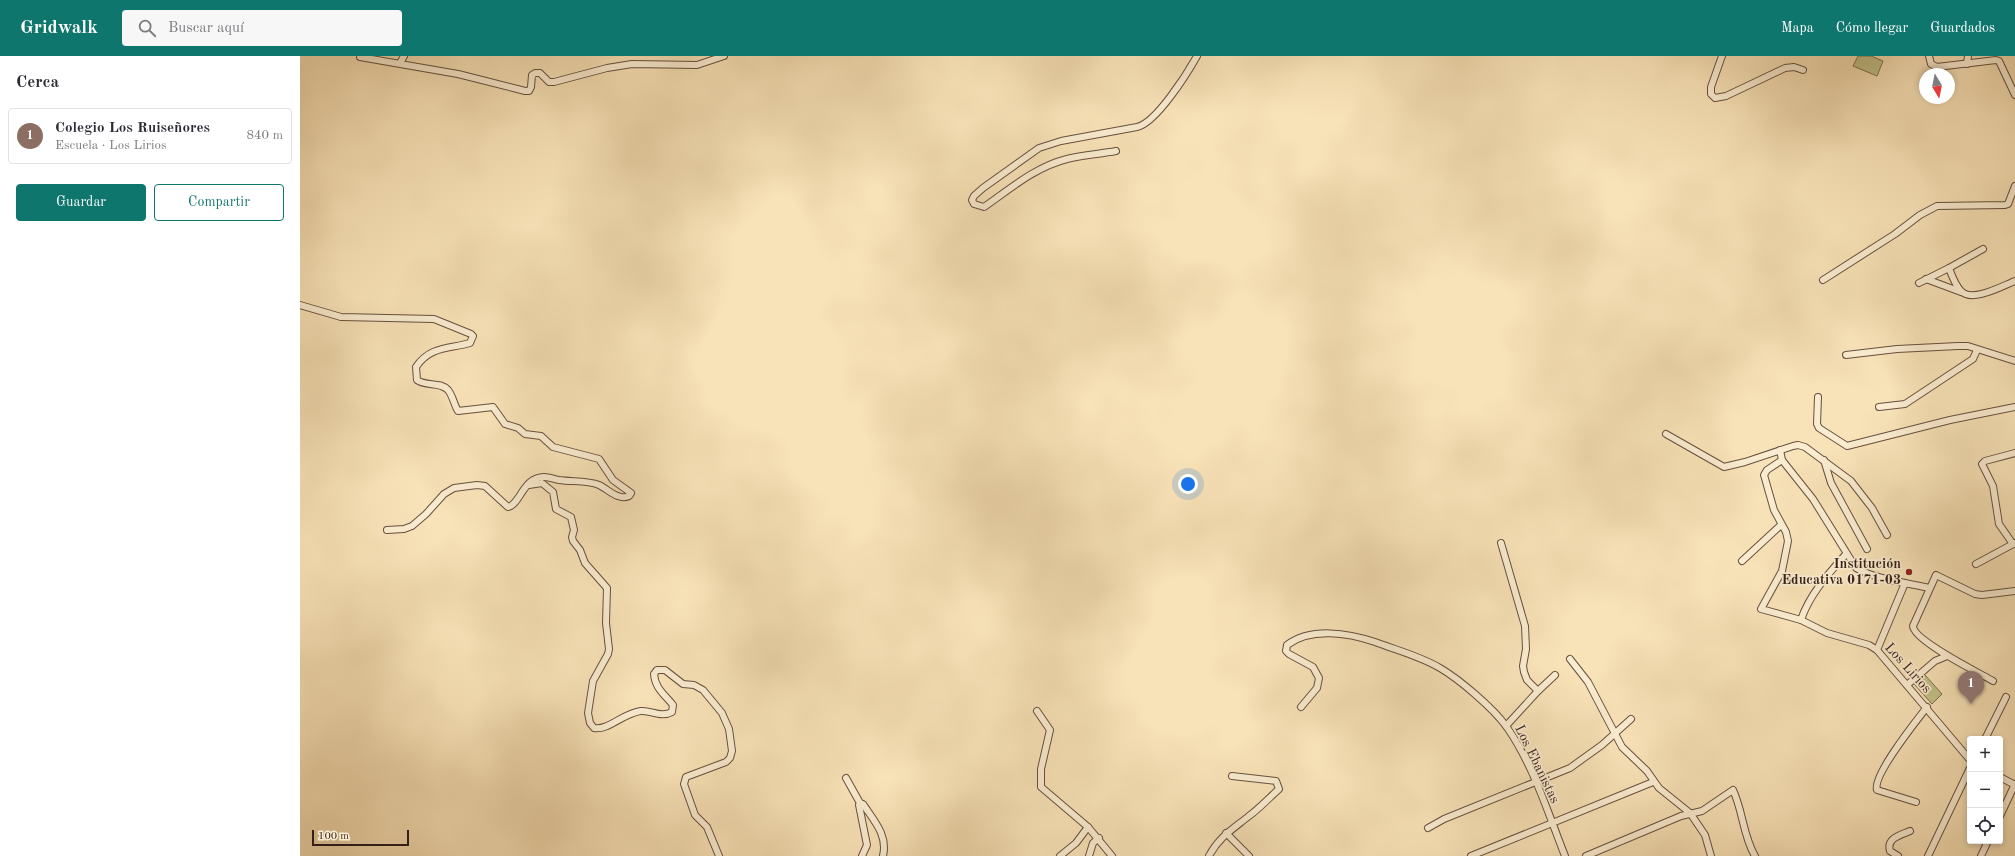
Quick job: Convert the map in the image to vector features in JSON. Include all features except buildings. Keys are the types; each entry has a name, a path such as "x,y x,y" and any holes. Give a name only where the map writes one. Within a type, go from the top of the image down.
{"street":[{"path":"400,63 404,56"},
{"path":"360,57 458,74 525,91 531,88 532,75 535,73 540,73 549,82 554,82 607,68 632,64 682,66 697,65 724,56"},
{"path":"1116,151 1066,159 1042,168 984,207 974,204 972,200 974,196 983,188 1039,148 1060,141 1137,127 1148,123 1184,77 1197,56"},
{"path":"1722,56 1718,64 1711,91 1712,96 1717,98 1726,96 1785,68 1794,67 1803,70"},
{"path":"1718,64 1728,56"},
{"path":"1929,56 1931,64 1937,67 1996,60 1999,61 2015,95"},
{"path":"1967,64 1968,56"},
{"path":"1823,280 1895,234 1929,209 1937,206 2005,205 2008,204 2015,186"},
{"path":"1919,283 1983,249"},
{"path":"1949,268 1962,292"},
{"path":"1926,280 1971,296 1979,295 2015,281"},
{"path":"300,305 341,318 434,319 471,334 473,336 470,343 441,348 426,355 416,367 418,380 421,383 444,387 448,390 458,411 493,407 503,422 508,426 518,428 528,435 541,436 553,447 599,459 613,480 631,493 629,496 624,497 614,495 599,486 590,483 557,480 546,477 539,478 525,486 514,504 508,506 485,486 477,485 454,488 444,494 426,514 412,526 404,530 387,530"},
{"path":"1846,354 1897,349 1968,346 2015,361"},
{"path":"1879,407 1906,404 1973,359 1977,350"},
{"path":"1818,397 1817,424 1819,428 1847,446 1950,420 2015,407"},
{"path":"1666,434 1724,467 1798,445 1805,447 1851,481 1872,508 1887,535"},
{"path":"1780,450 1782,460 1813,499 1856,568 1905,583 1929,588"},
{"path":"1976,564 2014,544 1999,524 1993,486 1982,463 2014,455"},
{"path":"1742,561 1781,525 1774,510 1764,475 1767,470 1782,460"},
{"path":"1824,460 1831,483 1867,549"},
{"path":"525,486 542,483 554,492 556,509 570,516 572,520 574,530 572,541 580,550 585,562 607,588 606,623 609,649 608,654 593,681 588,713 590,723 594,728 600,729 627,714 642,711 663,714 672,712 673,705 658,689 654,682 654,674 658,670 665,670 683,684 694,685 703,690 727,720 732,751 730,758 726,762 686,777 684,784 695,815 708,827 719,856"},
{"name":"Los Lirios","path":"1781,525 1786,532 1788,541 1787,552 1782,571 1761,609 1801,620 1827,633 1869,645 1877,650 1927,707 1967,756"},
{"path":"1501,543 1525,626 1526,649 1523,666 1524,672 1527,680 1538,691"},
{"path":"1801,620 1808,605 1831,571 1846,554"},
{"path":"1993,681 1947,656 1919,636 1913,629 1929,588 1936,575 1975,594 1982,595 2015,591"},
{"path":"1877,650 1905,583"},
{"name":"Los Ebanistas","path":"1301,706 1317,688 1319,678 1313,667 1286,651 1287,645 1310,635 1344,634 1361,637 1406,653 1440,668 1490,708 1506,726 1523,755 1565,856"},
{"path":"1907,685 1935,661 1947,656"},
{"path":"1570,659 1588,682 1622,747 1647,771 1653,782 1690,813 1705,835 1711,856"},
{"path":"1506,726 1555,675"},
{"path":"1986,736 2006,697"},
{"path":"1916,802 1877,790 1876,784 1894,754 1927,707"},
{"path":"1037,711 1050,730 1040,772 1041,787 1088,827 1099,838 1112,856"},
{"path":"1428,828 1444,819 1580,762 1631,719"},
{"path":"1928,856 1968,772"},
{"path":"1210,856 1218,842 1226,833 1260,807 1279,788 1276,781 1232,776"},
{"path":"846,778 860,803 863,804 883,833 885,841 883,856"},
{"path":"2003,779 2015,785 2003,810"},
{"path":"1471,856 1653,782"},
{"path":"1586,856 1690,813 1705,809 1733,790 1742,811 1751,849 1755,856"},
{"path":"860,803 858,805 867,845 862,856"},
{"path":"1060,856 1076,843 1088,827"},
{"path":"1898,856 1890,851 1890,843 1892,839 1910,831"},
{"path":"1226,833 1249,856"},
{"path":"1090,856 1093,843 1099,838"},
{"path":"1981,856 1987,844"}],"shaded area":[{"path":"1858,56 1871,56 1883,61 1877,76 1853,66"},
{"path":"1925,675 1942,694 1932,704 1914,684"}],"place":[{"name":"Institución Educativa 0171-03","path":"1909,572"},
{"name":"Colegio Los Ruiseñores","path":"1971,704"}]}
